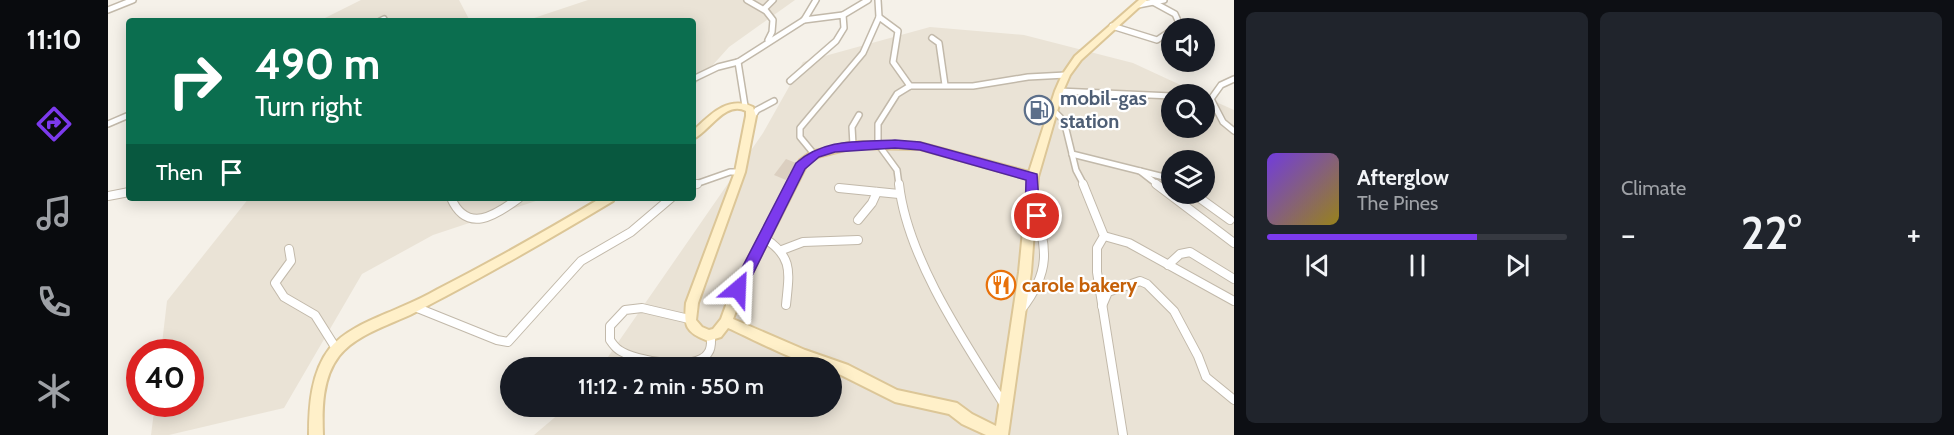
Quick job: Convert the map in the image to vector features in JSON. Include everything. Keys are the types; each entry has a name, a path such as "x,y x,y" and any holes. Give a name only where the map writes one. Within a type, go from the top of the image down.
{"street":[{"path":"108,10 133,0"},
{"path":"747,0 765,8 775,24 767,42"},
{"path":"765,8 773,0"},
{"path":"804,20 816,0"},
{"path":"696,78 718,67 738,62 804,20 835,18 868,0"},
{"path":"814,154 800,137 800,128 863,53 879,17 878,0"},
{"path":"726,322 803,355 844,369 895,396 952,408 967,419 1001,435 1020,311 1033,177 1059,91 1066,75 1078,58 1112,27 1145,2 1164,0"},
{"path":"1145,2 1175,14 1177,18"},
{"path":"790,81 836,41 844,28 843,15"},
{"path":"879,17 898,31 893,62 910,86"},
{"path":"1112,27 1157,40 1161,37"},
{"path":"932,38 939,44 945,86"},
{"path":"738,62 745,106"},
{"path":"1006,409 949,315 914,244 899,194 897,170 878,144 876,133 882,115 900,91 910,86 974,86 1028,77 1066,75"},
{"path":"1215,91 1221,85 1234,79"},
{"path":"1059,91 1161,96"},
{"path":"750,120 757,110 774,100"},
{"path":"696,134 723,111 737,105 750,109 740,172 701,273 689,318 692,326 698,332 711,335 717,333 726,322 738,289 800,166 814,154 853,145 929,147 1033,177"},
{"path":"1053,110 1065,121 1076,170 1090,196 1104,236"},
{"path":"1215,110 1234,132"},
{"path":"853,145 852,127 859,115"},
{"path":"108,124 126,116"},
{"path":"1072,154 1161,174"},
{"path":"1140,171 1234,243"},
{"path":"696,184 730,172 740,172"},
{"path":"839,188 899,194"},
{"path":"108,195 126,192"},
{"path":"858,220 872,203 877,192"},
{"path":"452,201 454,207 464,216 477,220 489,218 514,201"},
{"path":"316,435 318,392 330,361 337,350 384,321 415,307 540,239 604,201"},
{"path":"415,307 508,342 581,261 632,232 667,201"},
{"path":"1020,311 1037,291 1045,260 1042,228 1032,202"},
{"path":"1208,204 1230,220"},
{"path":"1104,236 1129,243 1234,301"},
{"path":"1104,236 1098,241 1095,256 1101,308 1123,435"},
{"path":"764,238 782,250 790,267 786,305"},
{"path":"782,250 803,242 858,240"},
{"path":"289,249 291,261 276,284 285,297 315,315 337,350"},
{"path":"1168,265 1180,254 1190,252 1234,279"},
{"path":"1101,308 1108,292 1140,281 1147,284 1174,311 1206,376 1234,400"},
{"path":"689,318 642,308 625,310 611,325 608,333 609,342 616,350 648,361 694,362 705,358 710,350 711,335"}],"shaded area":[{"path":"361,0 459,0 468,18 325,18"},
{"path":"588,0 795,0 729,47 696,84 696,18 534,18"},
{"path":"930,27 1024,35 1133,63 1178,84 1161,84 1161,138 1215,138 1215,101 1234,110 1234,435 534,435 555,417 842,417 842,357 608,357 763,133 803,62"},
{"path":"247,201 536,201 433,235 362,274 284,408 169,435 151,435 153,417 204,417 204,339 163,339 167,301"}],"building":[{"path":"786,159 796,163 786,180 774,175"}],"place":[{"name":"mobil-gas station","path":"1039,110"},
{"name":"carole bakery","path":"1001,285"}],"route":[{"path":"738,289 800,166 814,154 835,148 895,144 929,147 1033,177 1032,202 1037,216"}]}
